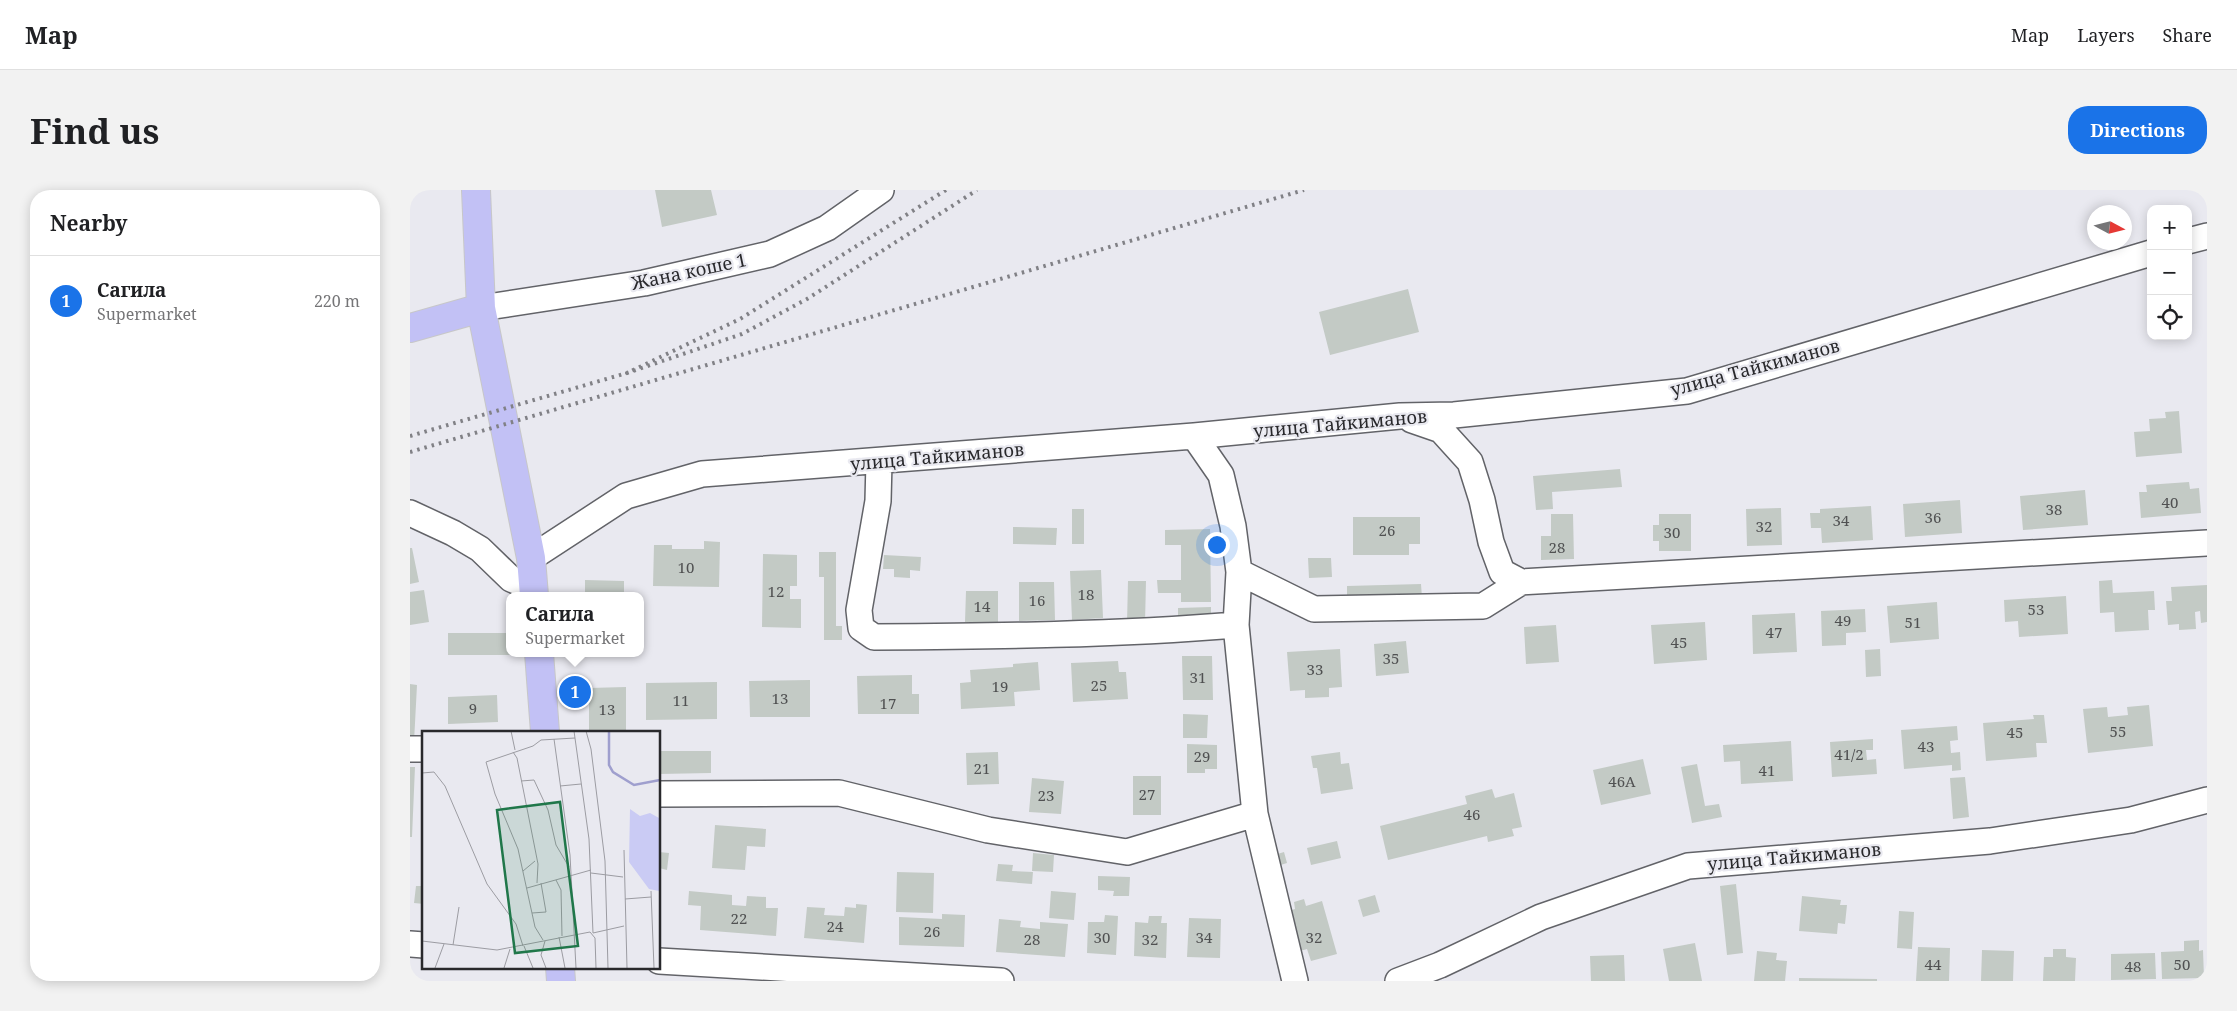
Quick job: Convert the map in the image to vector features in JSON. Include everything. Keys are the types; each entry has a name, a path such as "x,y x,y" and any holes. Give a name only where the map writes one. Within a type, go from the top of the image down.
{"main road":[{"path":"476,190 481,308 532,558 534,592"},
{"path":"410,328 481,308"},
{"path":"539,657 545,731"},
{"path":"560,968 561,981"}],"street":[{"name":"Жана коше 1","path":"481,308 644,282 770,254 827,228 881,190"},
{"path":"2192,240 2207,236"},
{"name":"улица Тайкиманов","path":"532,558 626,496 702,474 879,462 1194,436 1400,416 1454,415 1687,391 2147,254"},
{"path":"1400,416 1441,430 1470,462 1482,500 1491,542 1502,572 1521,582"},
{"path":"1194,436 1221,476 1233,526 1239,572 1236,625 1255,814 1295,981"},
{"path":"879,462 878,500 859,610 861,628 874,636 1037,636 1145,632 1236,625"},
{"path":"410,513 453,533 480,549 511,579 532,592"},
{"path":"1239,572 1314,609 1483,606 1521,582 2207,543"},
{"path":"660,794 839,793 988,830 1127,852 1255,814"},
{"name":"улица Тайкиманов","path":"1398,981 1440,965 1541,917 1688,866 1990,841 2131,820 2207,800"},
{"path":"660,961 1001,981"}],"building":[{"path":"655,190 711,190 717,215 662,227"},
{"path":"1408,289 1419,332 1330,355 1319,312"},
{"path":"2179,411 2182,453 2136,457 2134,432 2150,431 2149,419 2166,418 2165,412"},
{"path":"1620,469 1622,487 1552,492 1553,509 1536,510 1533,476"},
{"path":"2189,482 2190,489 2199,488 2201,513 2141,518 2139,492 2147,492 2146,485"},
{"path":"2085,490 2088,525 2023,530 2020,496"},
{"path":"1960,500 1962,533 1905,537 1903,504"},
{"path":"1871,506 1873,540 1822,543 1821,528 1811,528 1810,513 1820,513 1820,509"},
{"path":"1781,508 1782,545 1747,546 1746,509"},
{"path":"1072,509 1084,509 1084,544 1072,544"},
{"path":"1551,514 1573,514 1574,559 1541,560 1541,536 1551,536"},
{"path":"1659,514 1691,514 1691,551 1659,551 1659,541 1653,541 1653,525 1659,525"},
{"path":"1353,517 1420,517 1420,544 1409,544 1409,555 1353,555"},
{"path":"1013,527 1057,528 1056,545 1013,544"},
{"path":"1210,529 1211,602 1181,602 1181,593 1158,593 1157,580 1181,580 1181,545 1165,545 1165,530"},
{"path":"704,541 720,542 719,587 653,586 654,545 672,545 672,549 704,549"},
{"path":"410,548 412,548 419,582 410,584"},
{"path":"819,552 836,552 836,626 842,626 842,640 824,640 824,577 819,577"},
{"path":"763,554 797,555 797,586 790,586 790,599 801,599 801,628 762,627"},
{"path":"884,555 921,557 920,571 910,570 910,578 894,577 894,569 883,569"},
{"path":"1308,558 1331,558 1332,577 1309,578"},
{"path":"1101,570 1103,618 1072,620 1070,571"},
{"path":"585,580 624,581 624,592 585,592"},
{"path":"2112,580 2113,593 2154,591 2155,610 2148,610 2149,630 2115,632 2114,612 2100,613 2099,581"},
{"path":"1128,581 1146,581 1145,623 1127,623"},
{"path":"1019,582 1054,582 1055,620 1019,621"},
{"path":"1421,584 1422,598 1347,600 1347,586"},
{"path":"2207,585 2207,622 2201,623 2200,611 2195,612 2196,629 2179,630 2179,624 2168,625 2166,601 2172,601 2171,587"},
{"path":"424,590 429,622 410,625 410,592"},
{"path":"966,591 998,591 998,622 965,622"},
{"path":"2066,596 2068,634 2019,637 2018,621 2005,622 2004,600"},
{"path":"1937,602 1939,639 1890,643 1887,606"},
{"path":"1211,607 1211,622 1178,622 1178,608"},
{"path":"1865,609 1866,632 1846,633 1846,645 1822,646 1821,611"},
{"path":"1795,613 1797,652 1753,654 1752,615"},
{"path":"1705,622 1707,660 1654,664 1651,625"},
{"path":"1556,625 1559,662 1526,664 1524,627"},
{"path":"448,633 506,633 506,655 448,655"},
{"path":"1406,641 1409,673 1376,676 1374,644"},
{"path":"1340,649 1342,687 1329,688 1329,697 1305,698 1305,690 1290,691 1287,652"},
{"path":"1880,649 1881,676 1866,677 1865,650"},
{"path":"1182,656 1212,656 1213,700 1183,700"},
{"path":"1118,661 1119,672 1126,672 1128,699 1073,702 1071,663"},
{"path":"1038,662 1040,690 1014,692 1015,706 961,709 960,683 971,682 970,670 1013,667 1013,664"},
{"path":"912,675 912,694 919,694 919,714 858,714 857,676"},
{"path":"810,680 810,717 750,717 749,681"},
{"path":"717,682 717,719 646,720 646,683"},
{"path":"410,684 417,685 414,742 410,741"},
{"path":"626,687 626,731 589,731 589,688"},
{"path":"497,695 498,722 448,724 448,697"},
{"path":"2149,705 2153,746 2088,753 2083,709 2107,707 2108,717 2128,715 2127,707"},
{"path":"1183,714 1208,715 1207,738 1183,738"},
{"path":"2033,715 2044,715 2047,743 2036,743 2037,757 1986,761 1983,723 2034,719"},
{"path":"1957,726 1958,740 1950,741 1951,753 1960,752 1961,770 1952,771 1952,765 1904,769 1901,730"},
{"path":"1873,739 1873,750 1866,750 1867,760 1876,759 1877,774 1832,777 1830,742"},
{"path":"1791,741 1793,781 1741,784 1740,761 1724,762 1723,745"},
{"path":"1187,744 1217,745 1217,769 1205,769 1205,773 1187,773"},
{"path":"660,751 711,751 711,773 660,774"},
{"path":"998,752 999,784 967,785 966,753"},
{"path":"1340,752 1341,764 1349,763 1353,789 1321,794 1317,768 1313,768 1311,756"},
{"path":"1643,759 1651,794 1601,805 1593,770"},
{"path":"1697,764 1705,806 1719,804 1722,817 1692,823 1681,767"},
{"path":"410,767 415,767 412,837 410,837"},
{"path":"1133,776 1161,776 1161,815 1133,815"},
{"path":"1965,777 1969,817 1953,819 1950,778"},
{"path":"1032,778 1064,781 1061,814 1029,812"},
{"path":"1492,789 1495,798 1514,793 1522,827 1512,829 1514,836 1488,842 1487,836 1388,860 1380,826 1467,804 1465,796"},
{"path":"715,825 766,829 765,847 747,846 745,870 712,868"},
{"path":"1337,841 1341,858 1311,865 1307,848"},
{"path":"660,852 669,853 667,870 660,868"},
{"path":"1284,852 1287,863 1274,867 1271,856"},
{"path":"1033,853 1054,855 1053,872 1032,871"},
{"path":"998,864 1013,865 1012,871 1033,872 1032,884 996,881"},
{"path":"897,872 934,873 933,913 896,912"},
{"path":"1098,876 1130,877 1129,896 1113,896 1114,891 1098,890"},
{"path":"1736,884 1743,953 1727,955 1720,886"},
{"path":"416,886 422,886 422,904 414,903"},
{"path":"689,891 732,895 732,905 746,906 747,896 766,897 766,908 778,908 776,936 700,930 701,906 688,905"},
{"path":"1051,891 1076,893 1074,920 1049,918"},
{"path":"1375,895 1380,912 1363,917 1358,900"},
{"path":"1802,896 1841,900 1840,905 1847,905 1845,924 1838,923 1837,934 1799,931"},
{"path":"1304,899 1306,906 1322,901 1337,954 1311,961 1307,949 1300,951 1285,912 1295,909 1294,902"},
{"path":"856,904 867,905 864,943 804,938 807,907 825,908 824,915 844,916 845,907 856,908"},
{"path":"1899,911 1914,912 1912,949 1897,948"},
{"path":"942,914 965,915 964,947 899,945 899,917 942,919"},
{"path":"1105,915 1118,916 1116,955 1087,953 1088,922 1104,922"},
{"path":"1149,916 1162,916 1161,923 1167,923 1166,958 1134,956 1135,922 1148,923"},
{"path":"1189,918 1221,919 1220,958 1187,957"},
{"path":"999,919 1021,921 1020,927 1040,929 1040,922 1068,924 1065,957 996,952"},
{"path":"2199,940 2199,951 2203,950 2204,978 2162,979 2161,952 2184,951 2184,941"},
{"path":"1695,943 1702,981 1669,981 1663,949"},
{"path":"1918,947 1950,948 1949,981 1916,981"},
{"path":"2053,949 2066,949 2066,957 2076,958 2075,981 2043,981 2044,957 2053,957"},
{"path":"1982,950 2014,951 2013,981 1981,981"},
{"path":"1757,951 1777,953 1776,960 1787,961 1785,981 1754,981"},
{"path":"2155,953 2156,979 2111,980 2111,954"},
{"path":"1624,955 1625,981 1591,981 1590,956"},
{"path":"1799,978 1877,979 1877,981 1799,981"}],"railway":[{"path":"946,190 740,319 627,373 742,334 807,299 977,190"},
{"path":"410,452 1304,190"},
{"path":"410,436 627,373"}],"place":[{"name":"Сагила","path":"575,692"}]}
